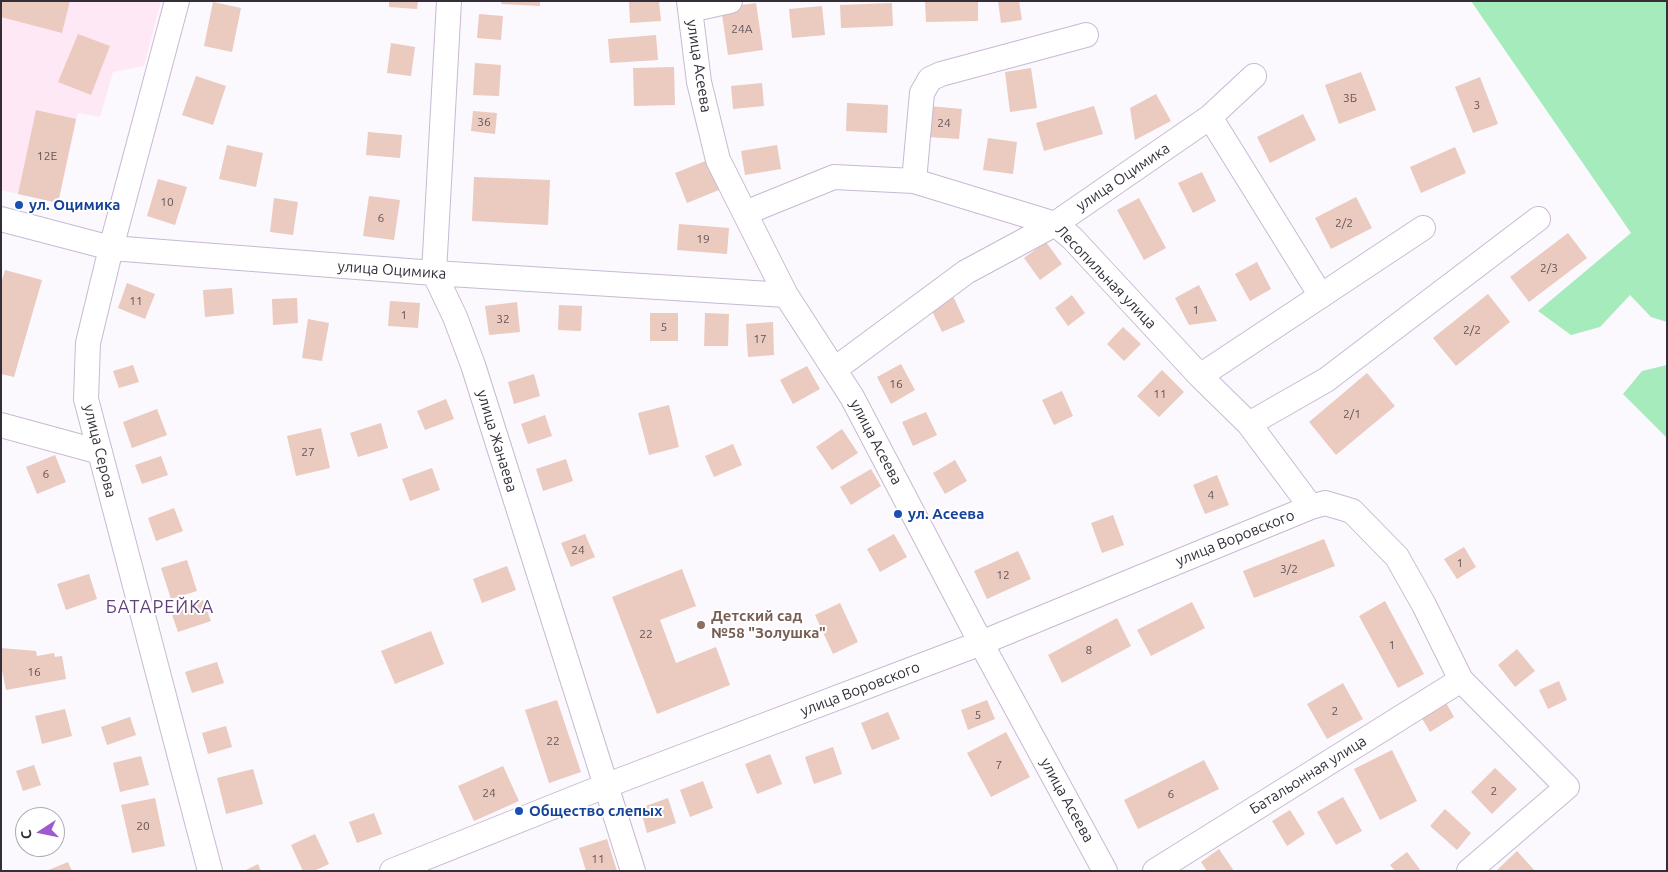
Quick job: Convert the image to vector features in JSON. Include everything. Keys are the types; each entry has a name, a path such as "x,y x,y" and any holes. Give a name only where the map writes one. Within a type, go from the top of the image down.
{"street":[{"name":"улица Серова","path":"177,1 111,248 88,343 86,399 210,871"},
{"name":"улица Жанаева","path":"449,1 434,273 455,317 473,365 632,871"},
{"path":"690,6 730,1"},
{"name":"улица Асеева","path":"690,6 699,82 718,160 786,295 852,397 981,643 1105,871"},
{"path":"914,181 922,93 930,78 1086,35"},
{"name":"улица Оцимика","path":"835,369 966,272 1055,224 1210,118 1254,76"},
{"path":"1210,118 1321,296"},
{"name":"Лесопильная улица","path":"745,213 834,177 914,181 1055,224 1072,238 1200,376 1249,424 1318,505"},
{"name":"улица Оцимика","path":"1,219 111,248 434,273 786,295"},
{"path":"1249,424 1326,380 1538,219"},
{"path":"1200,376 1423,228"},
{"path":"1,425 100,452"},
{"path":"1318,505 1352,511 1398,557 1461,680 1566,787 1469,871"},
{"name":"улица Воровского","path":"392,871 605,786 981,643 1318,505"},
{"name":"Батальонная улица","path":"1155,871 1461,680"}],"shaded area":[{"path":"1,1 161,1 144,66 113,72 100,117 78,113 58,203 1,190"}],"green space":[{"path":"1471,1 1667,2 1667,322 1651,317 1630,295 1600,327 1571,335 1538,311 1631,233"},
{"path":"1667,365 1667,438 1623,394 1642,371"}],"building":[{"path":"1,1 70,1 62,33 1,17"},
{"path":"389,1 418,1 417,9 389,7"},
{"path":"502,1 540,1 540,6 501,4"},
{"path":"659,1 661,21 630,23 629,2"},
{"path":"925,1 978,1 978,21 926,22"},
{"path":"998,1 1019,1 1022,20 1001,23"},
{"path":"213,2 241,8 232,52 204,46"},
{"path":"756,3 763,50 728,55 721,8"},
{"path":"892,3 893,26 841,28 840,5"},
{"path":"822,6 825,35 792,38 789,9"},
{"path":"479,14 503,16 501,40 477,38"},
{"path":"78,34 110,46 91,95 58,82"},
{"path":"656,35 658,60 610,63 608,39"},
{"path":"391,43 415,47 411,76 387,73"},
{"path":"475,63 501,65 499,96 473,95"},
{"path":"674,67 675,105 634,106 633,68"},
{"path":"1031,68 1037,108 1010,112 1005,72"},
{"path":"1361,72 1376,110 1339,124 1325,85"},
{"path":"196,76 226,86 213,125 182,115"},
{"path":"1480,77 1498,124 1473,133 1455,87"},
{"path":"762,83 764,106 733,109 731,86"},
{"path":"1156,94 1171,121 1135,140 1130,108"},
{"path":"847,103 888,105 887,133 846,131"},
{"path":"929,106 962,109 959,139 927,137"},
{"path":"1094,106 1103,134 1044,151 1036,123"},
{"path":"36,110 76,119 58,203 18,194"},
{"path":"473,111 497,113 495,134 471,131"},
{"path":"1303,114 1316,140 1270,163 1257,137"},
{"path":"368,132 402,135 400,158 366,155"},
{"path":"988,138 1017,142 1013,174 983,170"},
{"path":"227,145 263,153 256,187 219,179"},
{"path":"777,145 781,169 745,175 741,151"},
{"path":"1455,147 1466,173 1421,193 1410,167"},
{"path":"708,160 719,190 687,203 675,173"},
{"path":"1202,172 1216,201 1193,213 1178,183"},
{"path":"474,177 550,180 548,225 472,221"},
{"path":"158,179 187,187 175,225 147,216"},
{"path":"369,196 400,200 394,240 363,236"},
{"path":"1356,197 1372,228 1331,249 1315,218"},
{"path":"274,198 298,202 293,235 270,232"},
{"path":"1139,198 1166,248 1144,260 1117,210"},
{"path":"679,224 729,228 727,254 677,250"},
{"path":"1568,233 1587,258 1529,302 1510,277"},
{"path":"1046,242 1062,264 1040,280 1024,258"},
{"path":"1257,262 1271,289 1250,301 1235,274"},
{"path":"5,270 42,280 14,377 1,374 1,284"},
{"path":"127,283 155,294 145,319 118,308"},
{"path":"1199,285 1217,321 1189,325 1175,298"},
{"path":"232,288 234,314 205,317 203,290"},
{"path":"1488,294 1510,322 1456,366 1433,338"},
{"path":"1072,295 1085,313 1068,326 1055,308"},
{"path":"953,296 965,322 942,332 930,307"},
{"path":"297,298 298,323 273,325 272,299"},
{"path":"390,301 420,303 418,328 388,326"},
{"path":"517,302 520,332 489,335 485,306"},
{"path":"559,305 582,306 581,331 558,330"},
{"path":"650,313 678,313 678,341 650,341"},
{"path":"705,313 729,314 728,346 704,346"},
{"path":"308,319 329,323 322,361 302,358"},
{"path":"773,322 774,355 748,357 746,324"},
{"path":"1123,327 1141,344 1124,361 1107,344"},
{"path":"901,364 915,390 891,404 877,377"},
{"path":"133,365 139,382 119,388 113,371"},
{"path":"807,366 820,389 793,404 780,380"},
{"path":"1162,370 1184,392 1159,417 1137,396"},
{"path":"1367,373 1395,406 1336,455 1309,422"},
{"path":"534,374 540,396 514,404 508,382"},
{"path":"1062,391 1073,416 1054,425 1042,400"},
{"path":"446,399 454,419 425,430 417,411"},
{"path":"669,405 679,447 649,455 638,413"},
{"path":"157,409 167,435 132,448 123,422"},
{"path":"926,412 937,435 913,446 902,422"},
{"path":"545,415 552,436 528,444 521,424"},
{"path":"381,423 388,448 358,457 350,433"},
{"path":"321,428 330,468 296,476 287,436"},
{"path":"842,429 858,453 832,470 816,447"},
{"path":"733,444 742,465 714,477 705,456"},
{"path":"55,455 66,482 37,494 26,467"},
{"path":"161,456 168,475 142,484 135,465"},
{"path":"566,459 573,481 543,491 536,469"},
{"path":"955,460 967,481 945,494 933,473"},
{"path":"432,468 440,490 410,501 402,479"},
{"path":"871,469 881,486 851,505 840,487"},
{"path":"1217,475 1229,505 1205,514 1193,485"},
{"path":"174,508 183,531 156,541 148,518"},
{"path":"1113,515 1124,545 1102,553 1091,523"},
{"path":"585,534 595,557 571,567 561,543"},
{"path":"894,534 907,557 880,572 867,549"},
{"path":"1324,539 1335,566 1254,598 1243,571"},
{"path":"1464,547 1476,567 1457,579 1444,559"},
{"path":"1018,551 1031,579 987,599 974,571"},
{"path":"187,560 197,591 171,599 161,568"},
{"path":"507,566 516,590 482,603 473,579"},
{"path":"682,569 696,606 660,620 676,663 716,647 730,685 657,714 612,597"},
{"path":"89,574 97,599 66,610 57,584"},
{"path":"203,600 211,621 178,632 171,612"},
{"path":"1385,601 1424,674 1398,688 1359,616"},
{"path":"1192,602 1205,628 1151,656 1137,630"},
{"path":"840,603 858,642 833,654 815,615"},
{"path":"1117,618 1131,646 1062,683 1048,655"},
{"path":"431,631 444,664 395,684 381,651"},
{"path":"1,648 36,651 37,656 54,653 55,657 62,656 66,679 6,690 1,665"},
{"path":"1517,649 1535,671 1515,687 1498,665"},
{"path":"217,662 224,683 192,693 185,672"},
{"path":"1559,681 1567,700 1548,709 1539,690"},
{"path":"1343,683 1363,719 1327,739 1307,704"},
{"path":"557,700 581,772 549,783 525,710"},
{"path":"987,700 995,719 968,730 961,710"},
{"path":"1445,701 1454,717 1430,732 1420,715"},
{"path":"65,709 72,736 42,744 35,716"},
{"path":"888,712 900,739 872,750 861,723"},
{"path":"130,717 136,735 107,745 101,727"},
{"path":"226,726 232,747 208,754 202,733"},
{"path":"1006,732 1030,777 991,797 967,753"},
{"path":"833,747 842,774 814,784 805,757"},
{"path":"1392,750 1417,801 1380,820 1354,769"},
{"path":"770,754 782,784 757,794 745,764"},
{"path":"141,756 149,785 120,792 113,763"},
{"path":"1204,760 1219,789 1138,829 1124,800"},
{"path":"34,765 41,785 23,791 16,771"},
{"path":"503,766 519,801 474,821 458,786"},
{"path":"1495,768 1517,789 1492,814 1471,792"},
{"path":"253,769 263,804 226,814 217,778"},
{"path":"703,781 713,808 690,817 680,790"},
{"path":"1343,797 1362,831 1336,845 1317,812"},
{"path":"155,798 165,846 132,853 121,805"},
{"path":"668,798 676,823 647,833 640,808"},
{"path":"1445,809 1471,833 1457,850 1430,826"},
{"path":"1290,810 1305,834 1287,846 1272,821"},
{"path":"374,813 382,834 357,843 349,822"},
{"path":"315,834 329,864 314,871 303,871 291,845"},
{"path":"607,839 617,871 586,871 579,848"},
{"path":"1219,849 1234,871 1207,871 1201,862"},
{"path":"1517,851 1535,871 1496,871"},
{"path":"1407,852 1421,871 1395,871 1390,865"},
{"path":"68,862 72,871 46,871"},
{"path":"258,864 261,871 244,871"}],"place":[{"name":"ул. Оцимика","path":"19,205"},
{"name":"ул. Асеева","path":"898,514"},
{"name":"Детский сад №58 \"Золушка\"","path":"701,625"},
{"name":"Общество слепых","path":"519,811"}],"district":[{"name":"БАТАРЕЙКА","path":"160,607"}]}
